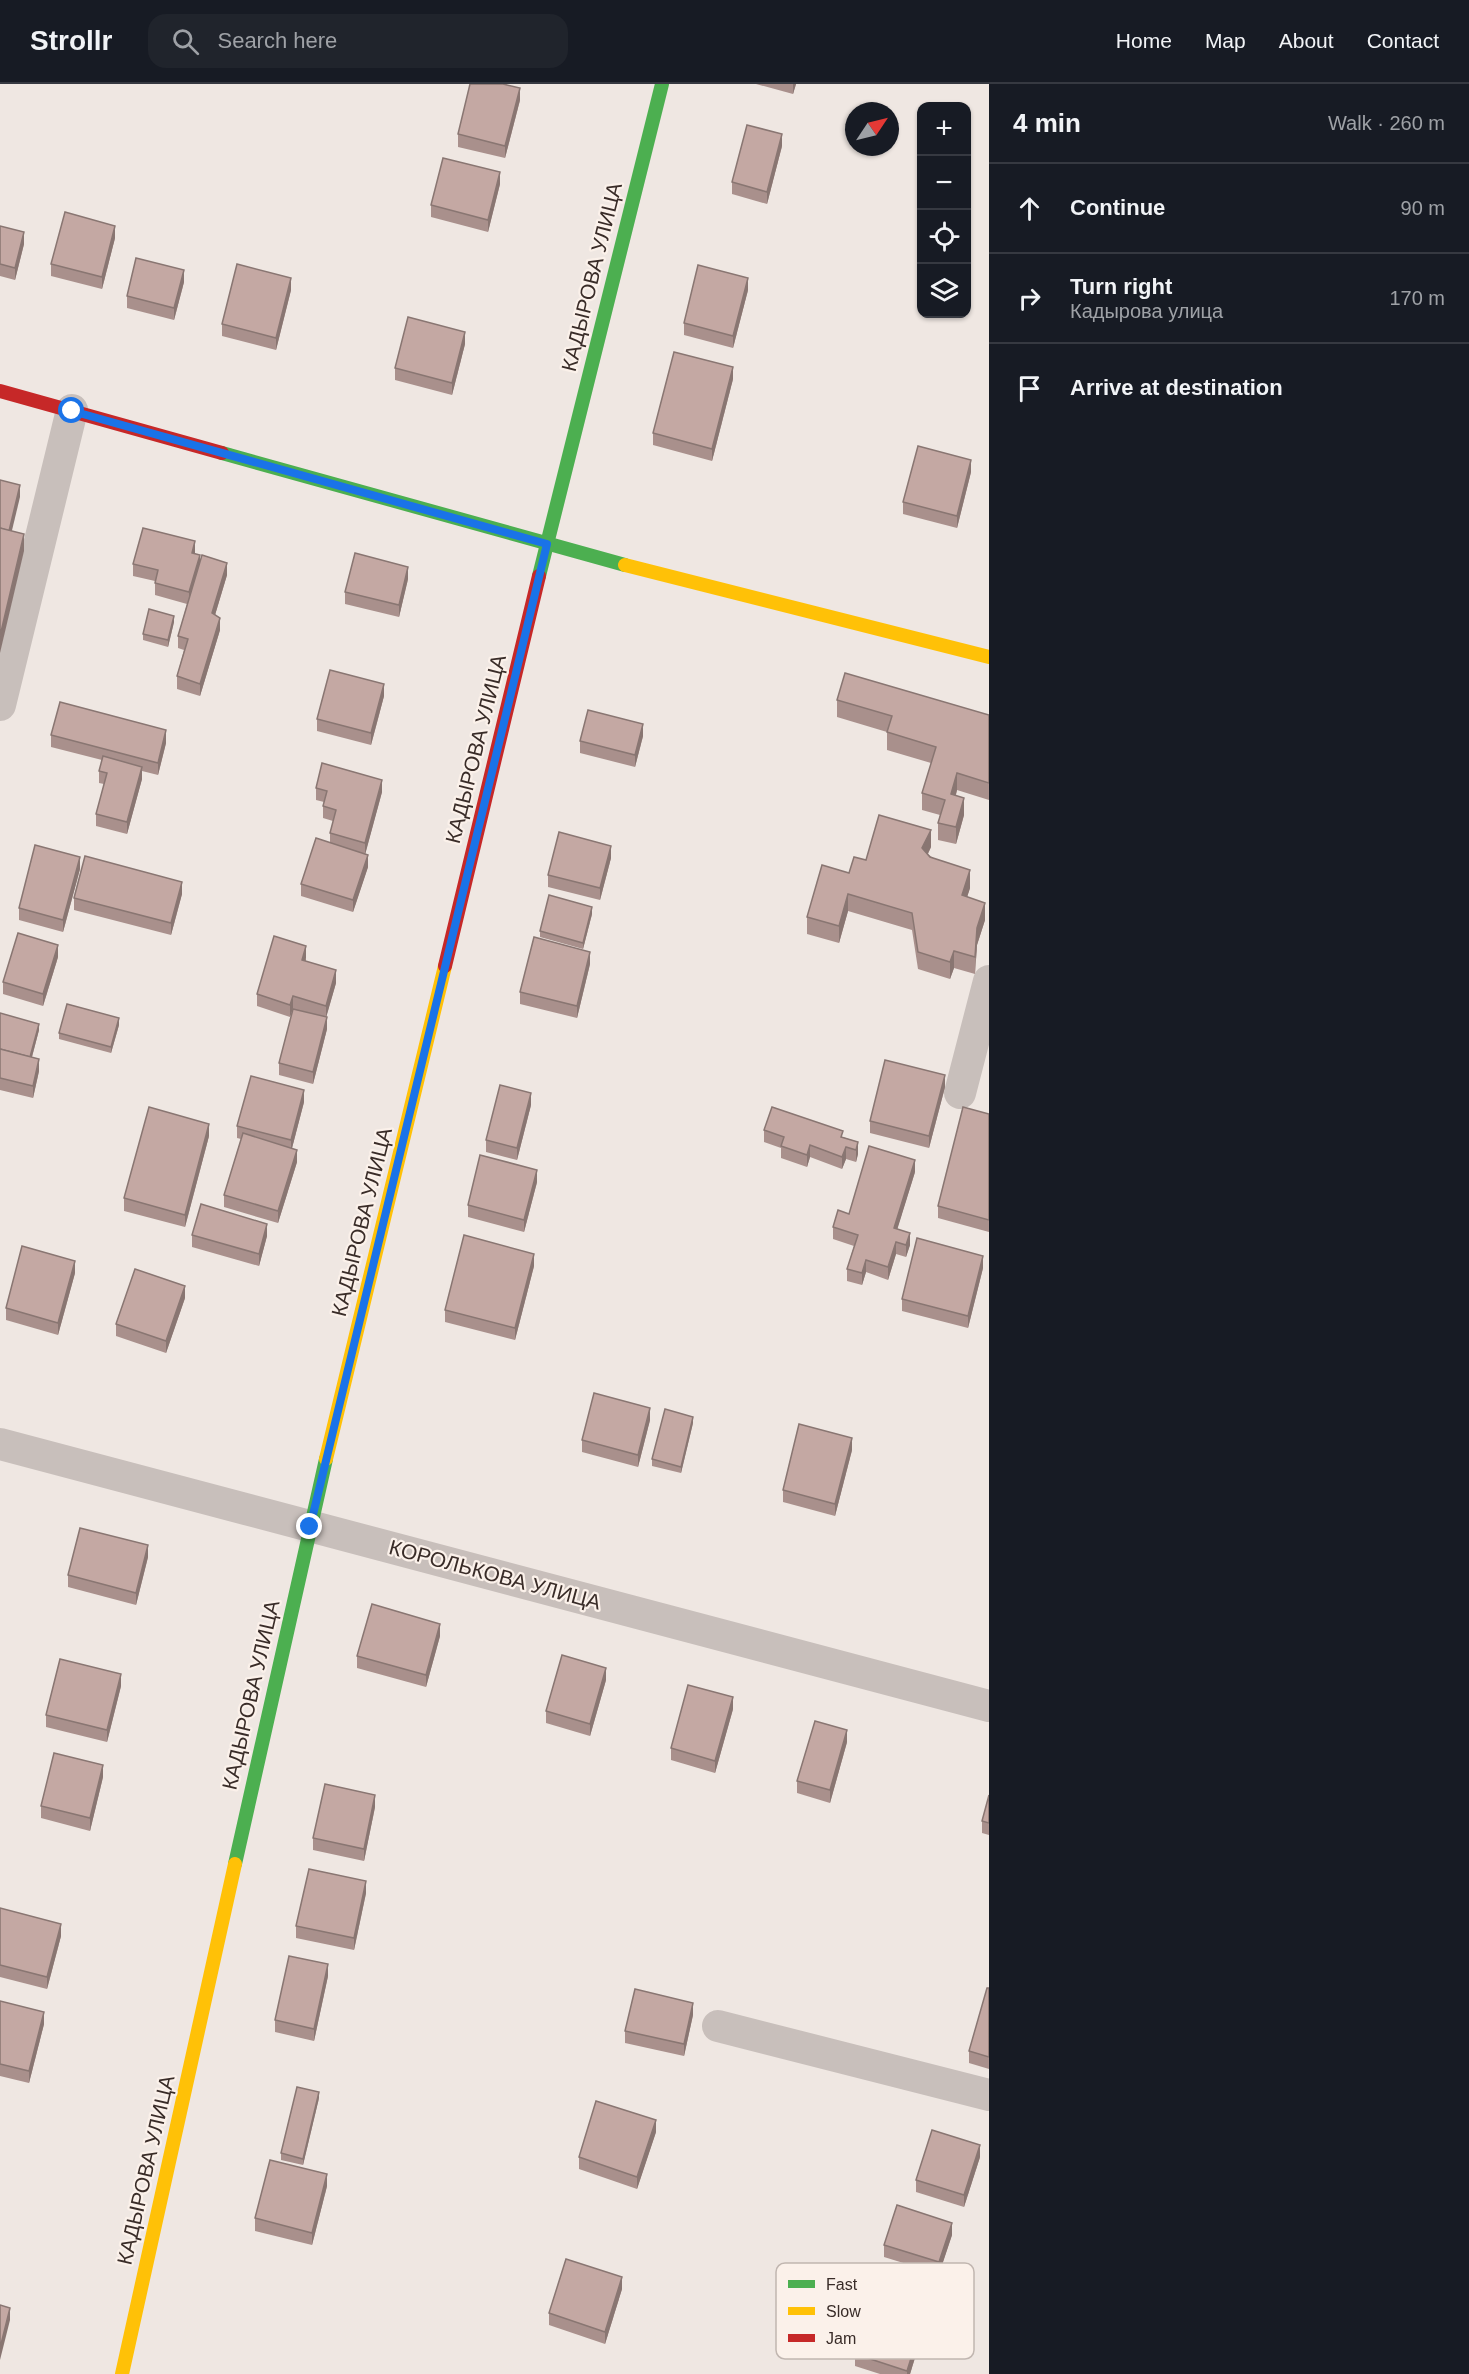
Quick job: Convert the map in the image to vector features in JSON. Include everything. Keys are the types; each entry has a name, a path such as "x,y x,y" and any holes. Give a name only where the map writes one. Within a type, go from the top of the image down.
{"street":[{"name":"КАДЫРОВА УЛИЦА","path":"122,2374 310,1527 547,544 662,84"},
{"path":"0,391 547,544 989,657"},
{"path":"0,705 72,411"},
{"path":"960,1093 989,981"},
{"name":"КОРОЛЬКОВА УЛИЦА","path":"0,1444 989,1706"},
{"path":"718,2026 989,2095"}],"building":[{"path":"470,84 503,84 520,88 505,146 458,134"},
{"path":"747,125 782,134 767,192 732,182"},
{"path":"443,158 500,172 488,220 431,205"},
{"path":"65,212 115,226 102,277 51,264"},
{"path":"0,226 24,232 15,268 0,264"},
{"path":"136,258 184,270 174,308 127,296"},
{"path":"237,264 291,278 276,338 222,324"},
{"path":"698,265 748,278 733,336 684,323"},
{"path":"408,317 465,332 452,383 395,368"},
{"path":"674,352 733,367 712,449 653,433"},
{"path":"918,446 971,460 957,516 903,502"},
{"path":"0,480 20,485 9,531 0,528"},
{"path":"0,528 24,534 0,636"},
{"path":"143,528 195,541 192,553 200,555 189,592 155,583 158,570 133,564"},
{"path":"355,553 408,567 399,605 345,592"},
{"path":"202,555 227,563 212,613 220,618 200,684 177,676 188,639 178,636"},
{"path":"149,609 174,616 168,640 143,634"},
{"path":"330,670 384,684 371,733 317,719"},
{"path":"845,673 989,715 989,783 957,773 951,794 964,798 956,827 938,823 945,800 922,793 936,747 887,732 892,716 837,700"},
{"path":"60,702 166,730 158,763 51,735"},
{"path":"588,710 643,724 635,755 580,741"},
{"path":"103,756 142,767 127,822 96,814 107,773 99,771"},
{"path":"322,763 382,780 365,843 330,833 336,810 323,806 327,791 316,788"},
{"path":"879,815 931,830 922,848 930,857 970,870 962,895 985,903 977,928 975,957 954,951 950,962 918,952 912,913 848,894 839,926 807,917 822,865 849,873 854,857 866,860"},
{"path":"559,832 611,846 600,888 548,875"},
{"path":"316,838 368,855 353,900 301,884"},
{"path":"35,845 80,857 63,920 19,908"},
{"path":"85,856 182,882 171,923 74,898"},
{"path":"549,895 592,907 583,943 540,931"},
{"path":"18,933 58,945 43,994 3,982"},
{"path":"274,936 306,946 302,960 336,970 326,1006 293,996 290,1005 257,994"},
{"path":"534,937 590,952 577,1006 520,992"},
{"path":"67,1004 119,1018 111,1047 59,1033"},
{"path":"293,1009 327,1017 313,1072 279,1063"},
{"path":"0,1013 39,1024 30,1057 0,1049"},
{"path":"0,1049 39,1059 33,1086 0,1078"},
{"path":"885,1060 945,1075 929,1136 870,1121"},
{"path":"251,1076 304,1090 291,1140 237,1126"},
{"path":"500,1085 531,1093 517,1148 486,1140"},
{"path":"149,1107 209,1124 185,1215 124,1198"},
{"path":"772,1107 843,1131 841,1137 858,1142 856,1150 846,1147 842,1157 810,1145 807,1155 781,1146 784,1137 764,1130"},
{"path":"963,1107 989,1114 989,1220 938,1206"},
{"path":"243,1133 297,1150 278,1211 224,1195"},
{"path":"869,1146 915,1160 894,1228 910,1233 906,1245 896,1242 888,1267 866,1260 862,1273 847,1269 858,1235 833,1227 838,1210 849,1214"},
{"path":"480,1155 537,1170 524,1220 468,1205"},
{"path":"201,1204 267,1224 259,1254 192,1235"},
{"path":"464,1235 534,1254 515,1328 445,1310"},
{"path":"917,1238 983,1256 968,1316 902,1299"},
{"path":"22,1246 75,1261 58,1323 6,1308"},
{"path":"135,1269 185,1286 166,1341 116,1324"},
{"path":"594,1393 650,1408 638,1455 582,1440"},
{"path":"665,1409 693,1417 681,1467 652,1459"},
{"path":"799,1424 852,1438 835,1504 783,1490"},
{"path":"80,1528 148,1545 136,1593 68,1575"},
{"path":"372,1604 440,1624 426,1675 357,1656"},
{"path":"562,1655 606,1668 590,1724 546,1711"},
{"path":"60,1659 121,1674 107,1730 46,1715"},
{"path":"688,1685 733,1697 715,1761 671,1748"},
{"path":"815,1721 847,1730 830,1790 797,1781"},
{"path":"54,1753 103,1765 90,1818 41,1806"},
{"path":"325,1784 375,1795 364,1849 313,1838"},
{"path":"989,1795 989,1823 982,1821"},
{"path":"309,1869 366,1881 354,1938 296,1926"},
{"path":"0,1908 61,1924 47,1977 0,1965"},
{"path":"289,1956 328,1964 314,2029 275,2020"},
{"path":"987,1988 989,1988 989,2057 969,2051"},
{"path":"635,1989 693,2003 684,2044 625,2031"},
{"path":"0,2001 44,2012 29,2071 0,2064"},
{"path":"297,2087 319,2092 303,2159 281,2153"},
{"path":"596,2101 656,2120 637,2177 579,2157"},
{"path":"932,2130 980,2145 964,2195 916,2180"},
{"path":"270,2160 327,2174 312,2233 255,2218"},
{"path":"897,2205 952,2223 939,2262 884,2245"},
{"path":"566,2259 622,2277 605,2332 549,2313"},
{"path":"0,2305 10,2308 0,2348"},
{"path":"870,2359 911,2359 907,2371"}],"traffic: fast":[{"path":"539,576 662,84"},
{"path":"222,453 625,565"},
{"path":"235,1864 326,1459"}],"traffic: slow":[{"path":"625,565 989,657"},
{"path":"326,1459 445,966"},
{"path":"122,2374 235,1864"}],"traffic: jam":[{"path":"0,391 222,453"},
{"path":"445,966 539,576"}],"route":[{"path":"72,411 547,544 310,1527"}]}
